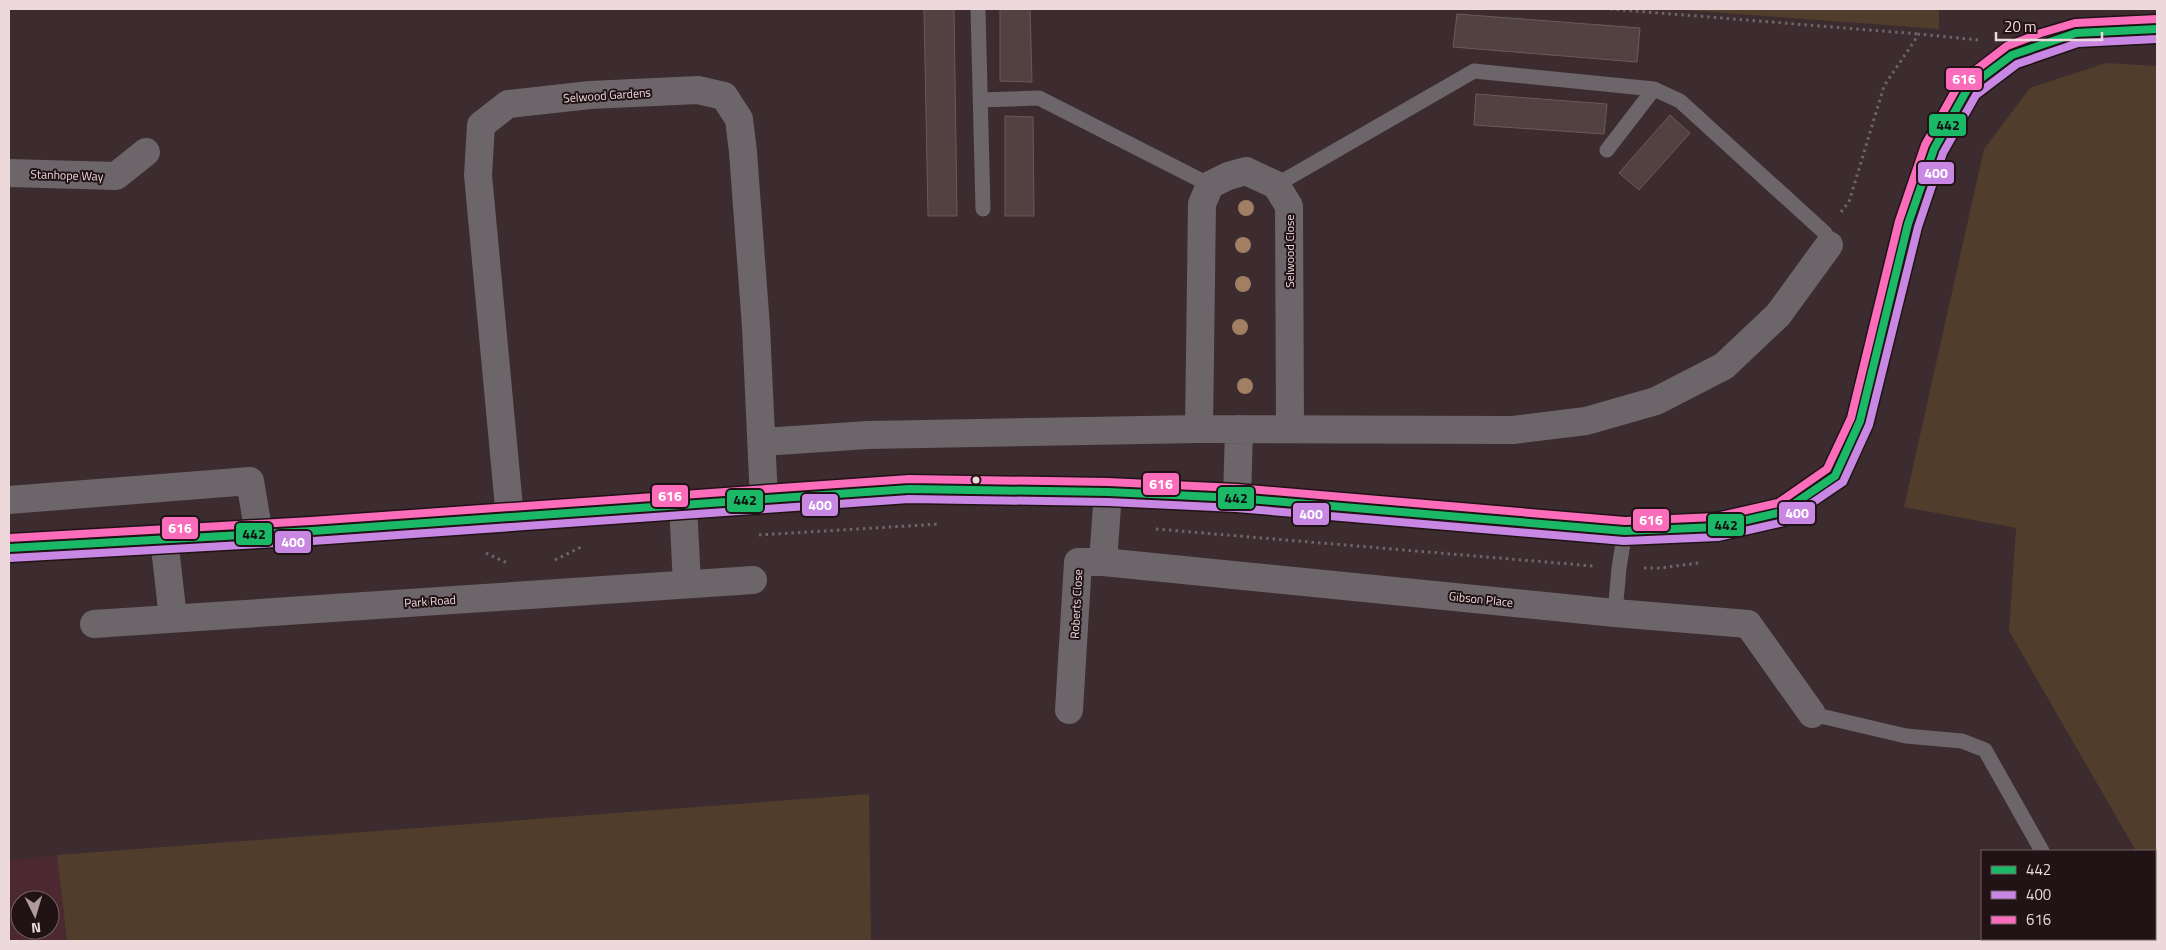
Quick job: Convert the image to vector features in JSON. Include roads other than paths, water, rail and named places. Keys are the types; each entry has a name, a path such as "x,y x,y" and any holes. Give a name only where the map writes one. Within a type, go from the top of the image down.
{"main road":[{"path":"9,548 510,518 909,490 1108,492 1237,498 1625,532 1716,527 1782,512 1835,476 1860,421 1908,224 1934,149 1968,88 2012,55 2076,33 2157,29"}],"street":[{"name":"Selwood Gardens","path":"510,518 478,176 481,125 508,104 590,95 698,90 724,96 739,119 743,152 764,500"},
{"name":"Stanhope Way","path":"9,173 116,176 146,152"},
{"path":"1199,429 1202,204 1210,185 1228,176 1246,171 1276,185"},
{"name":"Selwood Close","path":"1276,185 1289,206 1290,429"},
{"path":"762,442 868,435 1199,429 1513,430 1586,421 1656,401 1724,366 1778,315 1827,239"},
{"path":"1237,498 1239,429"},
{"path":"9,500 250,481 259,534"},
{"path":"1102,562 1108,492"},
{"path":"683,505 687,584"},
{"path":"164,538 173,618"},
{"name":"Roberts Close","path":"1069,710 1078,562 1102,562"},
{"name":"Gibson Place","path":"1102,562 1615,613 1748,624 1812,714"},
{"name":"Park Road","path":"94,624 753,580"}],"lane":[{"path":"978,9 983,209"},
{"path":"1276,185 1474,70 1654,89 1680,101 1827,239"},
{"path":"1607,150 1654,89"},
{"path":"980,100 1038,98 1210,185"},
{"path":"1615,613 1619,568 1625,532"},
{"path":"1812,714 1906,736 1962,741 1986,750 2041,850"}]}
